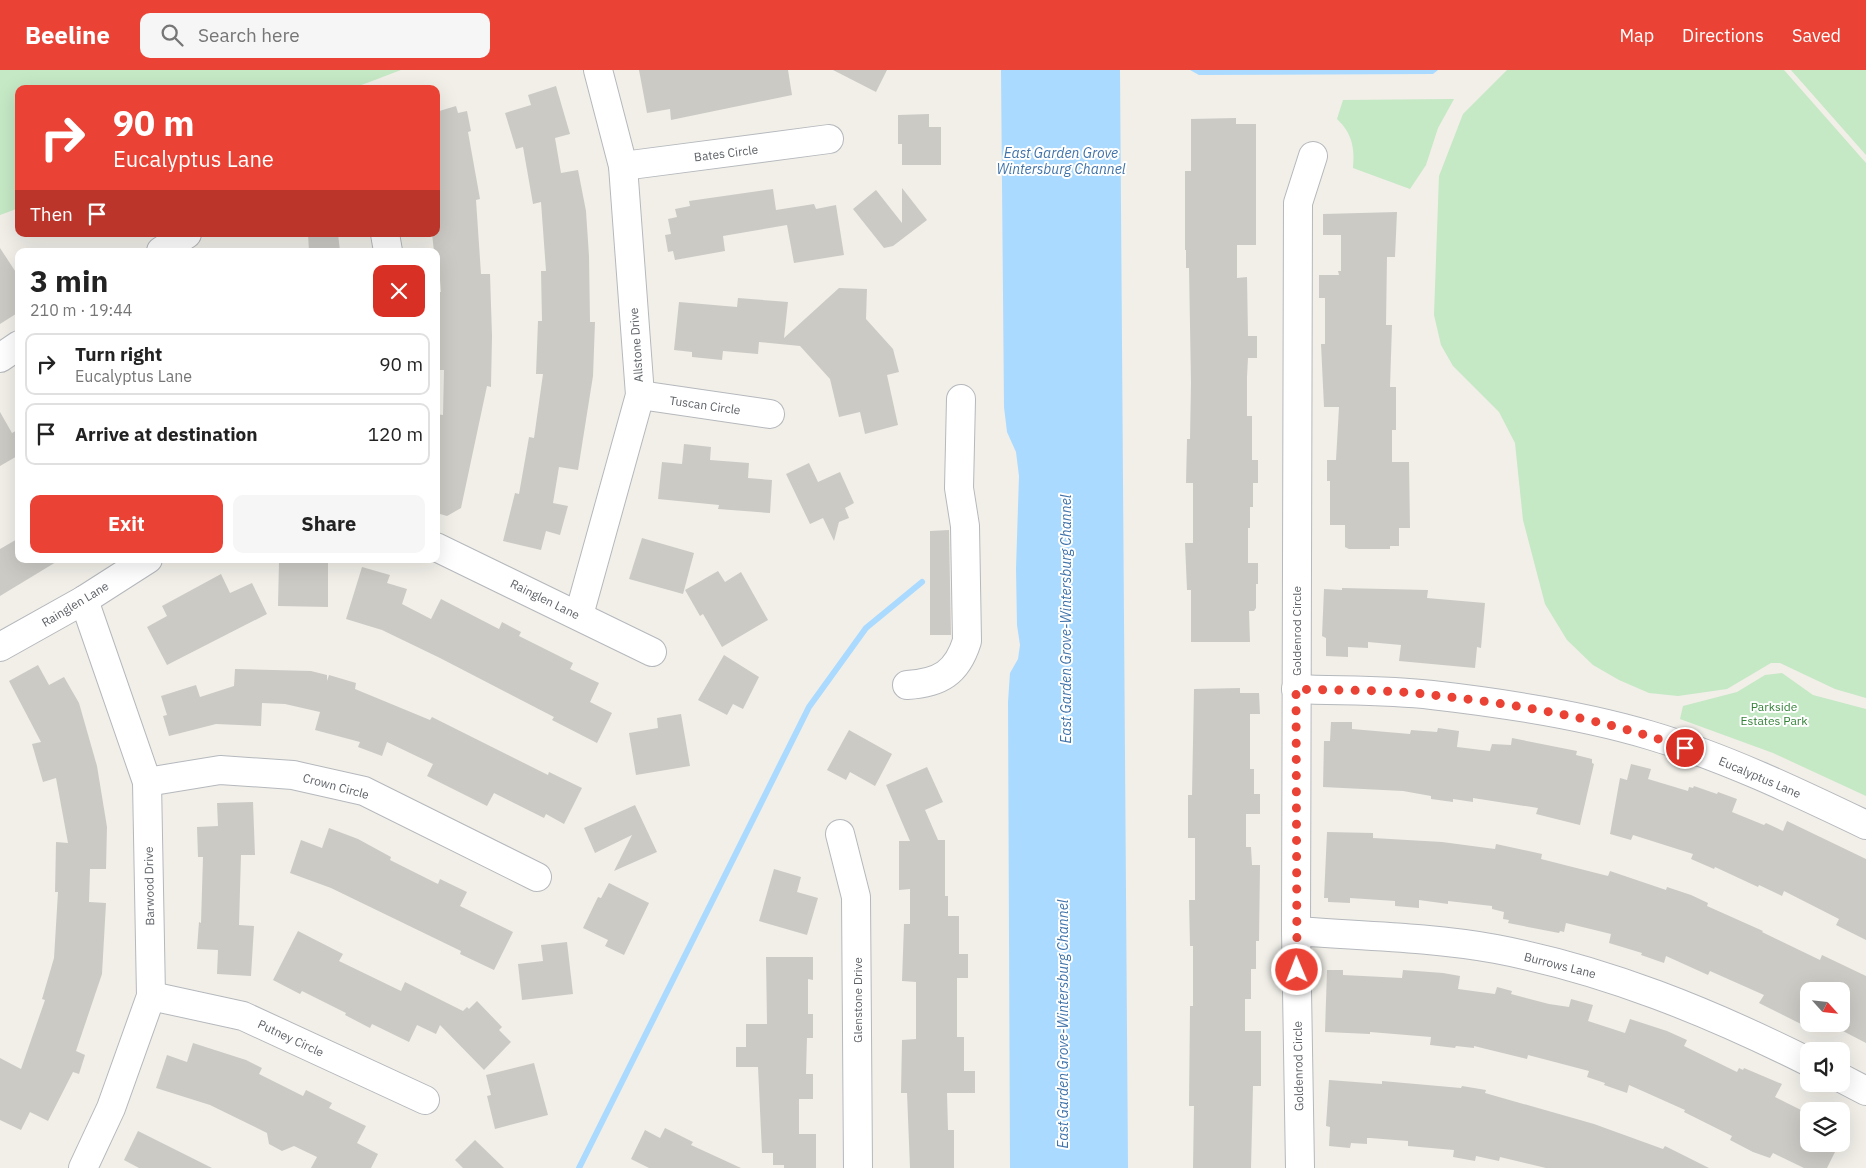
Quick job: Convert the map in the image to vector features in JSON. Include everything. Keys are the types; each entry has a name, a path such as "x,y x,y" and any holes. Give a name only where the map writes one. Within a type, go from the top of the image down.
{"street":[{"name":"Allstone Drive","path":"579,615 640,395 623,166 598,70"},
{"name":"Bates Circle","path":"623,166 829,139"},
{"name":"Goldenrod Circle","path":"1300,1168 1296,931 1298,203 1312,156"},
{"path":"166,248 182,237"},
{"path":"0,358 15,348"},
{"name":"Tuscan Circle","path":"640,395 770,414"},
{"path":"907,685 922,684 940,678 952,670 962,657 967,641 965,526 959,488 961,399"},
{"name":"Rainglen Lane","path":"440,549 652,652"},
{"name":"Rainglen Lane","path":"0,647 84,600 142,563"},
{"name":"Barwood Drive","path":"83,1168 111,1108 151,996 147,782 84,600"},
{"name":"Eucalyptus Lane","path":"1296,689 1431,694 1599,723 1649,735 1721,761 1779,784 1866,825"},
{"name":"Crown Circle","path":"147,782 220,770 293,775 364,791 537,877"},
{"name":"Glenstone Drive","path":"840,834 856,897 858,1168"},
{"name":"Burrows Lane","path":"1296,931 1450,942 1496,949 1553,962 1603,976 1683,1004 1800,1058"},
{"name":"Putney Circle","path":"151,996 243,1016 425,1100"},
{"path":"1850,1083 1866,1091"}],"green space":[{"path":"0,70 401,70 362,85 15,85 15,209 0,215"},
{"path":"1507,70 1784,70 1866,163 1866,698 1835,689 1780,663 1771,663 1727,689 1678,696 1649,693 1619,680 1593,665 1567,640 1545,604 1523,520 1515,443 1499,412 1453,366 1441,345 1434,315 1439,176 1463,114"},
{"path":"1791,70 1866,70 1866,155"},
{"path":"1454,99 1438,128 1426,165 1410,189 1353,168 1353,147 1349,135 1337,119 1343,100"},
{"name":"Parkside Estates Park","path":"1782,673 1813,695 1866,709 1866,796 1773,753 1680,719 1683,706 1737,692 1765,675"}],"water":[{"name":"East Garden Grove Wintersburg Channel","path":"1001,70 1120,70 1128,1168 1010,1168 1008,702 1010,673 1018,659 1020,645 1017,625 1016,569 1019,476 1016,452 1007,432 1004,407"},
{"path":"1190,70 1438,70 1433,74 1199,75"}],"building":[{"path":"639,70 788,70 792,95 671,120 670,109 647,113"},
{"path":"833,70 887,70 876,92"},
{"path":"556,86 570,134 555,138 561,173 578,170 586,211 590,322 595,322 593,376 578,470 559,467 553,503 568,506 560,535 546,531 541,550 503,541 515,493 519,494 529,437 534,438 543,374 536,374 538,321 542,321 541,271 546,271 541,202 533,204 523,147 516,149 505,113 531,105 528,95"},
{"path":"456,106 458,113 467,111 471,131 468,132 480,199 476,200 481,274 490,274 492,336 491,387 487,386 461,508 447,516 440,514 440,415 443,415 444,370 440,370 440,248 434,248 432,237 440,237 440,111"},
{"path":"929,114 929,127 941,127 941,165 902,165 902,144 898,144 898,115"},
{"path":"1236,118 1236,124 1256,124 1256,245 1237,245 1237,278 1247,277 1248,336 1257,336 1257,358 1248,358 1247,377 1247,416 1252,416 1252,460 1258,460 1258,483 1253,483 1253,507 1250,507 1250,528 1248,528 1248,563 1258,563 1256,608 1254,611 1249,611 1250,642 1191,642 1191,590 1187,590 1185,543 1193,543 1193,483 1186,483 1187,439 1190,439 1191,383 1189,268 1186,268 1185,250 1185,171 1191,171 1191,119"},
{"path":"902,188 927,220 893,246 884,248 853,209 876,190 902,223"},
{"path":"773,189 776,210 814,204 816,209 836,205 844,255 794,263 787,225 723,236 725,251 675,260 673,251 668,252 665,235 671,234 668,219 677,217 675,209 690,206 689,201"},
{"path":"1397,212 1395,257 1387,257 1386,325 1392,325 1390,387 1396,387 1396,430 1392,430 1392,462 1409,462 1410,528 1399,528 1399,546 1390,546 1390,549 1349,549 1345,547 1345,525 1330,525 1330,481 1327,481 1327,460 1336,460 1339,407 1324,407 1321,344 1325,344 1325,298 1319,298 1319,275 1339,275 1338,271 1341,271 1341,235 1323,235 1323,214"},
{"path":"308,237 338,237 340,248 309,248"},
{"path":"0,248 15,271 15,315 0,324"},
{"path":"839,288 867,289 866,319 893,349 899,372 887,375 898,425 865,434 860,412 839,417 830,379 800,346 759,342 758,354 723,351 722,360 692,357 692,352 674,350 679,302 737,307 738,298 788,302 784,338"},
{"path":"0,412 12,433 15,431 15,457 0,466"},
{"path":"684,444 711,447 710,460 749,463 748,478 772,480 770,513 718,509 719,505 658,499 662,462 682,464"},
{"path":"809,463 818,482 840,472 854,503 845,508 849,518 839,522 834,541 823,518 810,524 786,474"},
{"path":"949,530 951,635 930,635 930,531"},
{"path":"642,538 694,553 683,594 629,579"},
{"path":"15,540 15,563 54,563 0,596 0,549"},
{"path":"279,563 328,563 328,607 278,606"},
{"path":"362,567 390,575 387,583 407,589 402,604 431,619 441,599 499,629 502,622 521,632 519,636 573,663 570,669 599,683 590,702 612,713 597,743 552,720 554,717 440,658 382,630 346,619"},
{"path":"718,571 725,582 741,572 768,620 722,647 703,614 700,616 685,590"},
{"path":"221,574 230,593 252,583 267,614 167,665 147,627 167,616 162,606"},
{"path":"1342,588 1428,590 1427,598 1485,603 1481,648 1477,647 1475,668 1399,661 1401,645 1368,642 1368,648 1348,647 1348,657 1326,656 1326,638 1322,636 1324,589 1342,590"},
{"path":"724,655 759,677 743,709 733,704 727,715 698,700"},
{"path":"38,665 49,685 64,677 79,703 97,766 107,827 106,869 90,869 89,902 106,903 102,974 76,1051 85,1055 79,1074 73,1072 48,1121 30,1112 21,1130 0,1120 0,1058 21,1069 45,1000 42,999 54,958 58,892 55,892 56,842 68,843 56,778 43,782 32,744 41,742 9,681"},
{"path":"235,669 311,671 327,675 327,681 329,675 356,683 355,689 430,720 432,717 548,775 549,772 582,788 564,824 546,814 544,818 494,793 487,806 427,776 433,764 387,742 382,756 358,747 360,742 315,730 320,712 285,704 262,703 261,726 216,724 169,736 163,716 167,715 161,696 196,685 200,697 234,686"},
{"path":"1240,688 1240,693 1259,693 1260,714 1250,714 1250,769 1254,769 1254,794 1260,794 1260,814 1246,814 1246,847 1251,847 1252,865 1260,865 1259,941 1256,941 1256,969 1251,969 1251,999 1245,999 1245,1031 1261,1031 1261,1086 1253,1086 1251,1168 1193,1168 1194,1106 1189,1106 1193,946 1190,946 1189,900 1195,900 1195,838 1188,838 1188,795 1192,795 1194,689"},
{"path":"681,714 690,766 636,775 629,733 658,728 657,718"},
{"path":"1331,722 1352,722 1352,729 1410,734 1411,730 1437,732 1438,728 1459,731 1457,747 1490,751 1492,744 1511,745 1512,738 1577,751 1576,755 1592,759 1594,764 1580,825 1536,814 1538,808 1473,798 1473,802 1453,799 1453,802 1431,799 1431,796 1403,791 1323,787 1324,741 1330,741"},
{"path":"849,730 892,754 875,786 850,772 846,780 827,770"},
{"path":"1631,764 1651,769 1648,779 1688,791 1689,787 1693,788 1694,786 1717,794 1718,792 1737,799 1732,812 1764,825 1766,823 1783,831 1787,821 1866,859 1866,940 1836,925 1839,919 1784,891 1782,896 1759,885 1758,887 1715,867 1714,869 1691,859 1693,854 1633,835 1631,840 1610,834 1620,778 1627,780"},
{"path":"927,767 943,802 925,810 938,840 945,840 945,896 948,896 948,916 959,916 959,954 968,954 968,978 957,978 957,1037 964,1037 964,1071 975,1071 975,1093 947,1093 948,1130 954,1130 954,1168 910,1168 907,1093 901,1093 902,1040 916,1039 916,982 902,981 904,924 910,924 910,889 899,890 899,841 910,841 886,785"},
{"path":"253,802 255,855 241,855 239,925 254,926 251,976 217,974 218,950 197,949 199,922 201,923 203,857 198,857 197,827 218,826 217,803"},
{"path":"635,805 657,852 614,871 632,835 595,853 584,828"},
{"path":"329,828 358,839 391,857 390,860 438,884 440,879 467,892 460,906 513,932 494,970 460,954 461,951 331,888 290,873 301,840 322,848"},
{"path":"1327,832 1373,833 1373,838 1442,842 1495,849 1496,844 1542,854 1541,859 1608,876 1610,871 1666,890 1667,887 1691,895 1708,903 1707,906 1763,931 1820,960 1822,955 1866,976 1866,1043 1845,1032 1850,1032 1850,982 1800,982 1800,1024 1759,1003 1764,995 1710,971 1708,975 1666,956 1664,963 1641,955 1642,953 1609,943 1611,934 1566,923 1564,932 1560,931 1559,933 1508,923 1509,920 1503,919 1504,912 1492,909 1492,906 1448,901 1448,904 1419,900 1419,908 1395,906 1395,901 1350,898 1350,903 1328,902 1328,898 1324,898"},
{"path":"774,869 801,877 797,892 818,898 807,935 759,921"},
{"path":"609,883 649,903 624,955 605,946 608,940 583,928 598,897 601,898"},
{"path":"298,931 343,954 339,961 401,991 405,982 463,1011 467,1007 469,1009 477,1001 502,1027 499,1030 511,1042 484,1070 440,1025 436,1034 417,1025 409,1042 372,1024 370,1028 345,1015 346,1013 302,991 300,994 273,980"},
{"path":"567,942 573,994 522,1000 518,964 543,961 541,945"},
{"path":"766,957 813,957 813,980 808,979 808,1014 813,1014 813,1038 807,1038 806,1074 813,1074 813,1099 799,1099 799,1134 816,1134 816,1168 784,1168 784,1165 773,1165 773,1153 762,1153 758,1067 736,1067 736,1047 746,1047 746,1024 767,1024"},
{"path":"1327,970 1343,970 1343,975 1402,978 1403,970 1443,973 1460,976 1458,989 1495,994 1497,987 1512,991 1511,994 1569,1007 1571,999 1593,1005 1588,1021 1625,1033 1630,1019 1667,1031 1687,1040 1684,1046 1737,1072 1739,1068 1743,1070 1744,1068 1782,1084 1775,1097 1800,1110 1800,1152 1835,1152 1827,1168 1804,1168 1773,1153 1770,1158 1753,1152 1730,1140 1732,1136 1684,1112 1685,1110 1629,1085 1627,1093 1587,1077 1589,1071 1528,1055 1527,1059 1474,1046 1474,1048 1456,1046 1455,1048 1430,1045 1431,1037 1370,1032 1370,1034 1325,1032"},
{"path":"193,1043 246,1060 262,1068 259,1074 303,1096 306,1090 332,1103 329,1108 366,1126 357,1143 378,1154 371,1168 311,1168 317,1157 294,1146 282,1151 269,1144 267,1133 210,1105 156,1088 167,1055 187,1062"},
{"path":"534,1063 548,1115 495,1129 487,1096 491,1095 486,1075"},
{"path":"1329,1080 1382,1084 1382,1081 1461,1088 1462,1086 1486,1090 1485,1093 1594,1124 1663,1149 1665,1146 1709,1168 1546,1168 1500,1157 1499,1161 1476,1156 1475,1161 1453,1157 1454,1150 1408,1146 1408,1141 1370,1138 1367,1138 1367,1144 1351,1143 1350,1148 1329,1146 1330,1127 1326,1126"},
{"path":"665,1128 693,1142 691,1145 741,1168 649,1168 631,1159 645,1130 660,1138"},
{"path":"138,1131 212,1168 139,1168 124,1160"},
{"path":"475,1140 504,1168 463,1168 455,1160"}],"waterway":[{"path":"579,1168 809,707 866,628 922,582"}],"route":[{"path":"1297,970 1296,689 1431,694 1599,723 1649,735 1685,748"}],"water label":[{"name":"East Garden Grove-Wintersburg Channel","path":"1066,619"},
{"name":"East Garden Grove-Wintersburg Channel","path":"1063,1024"}]}
